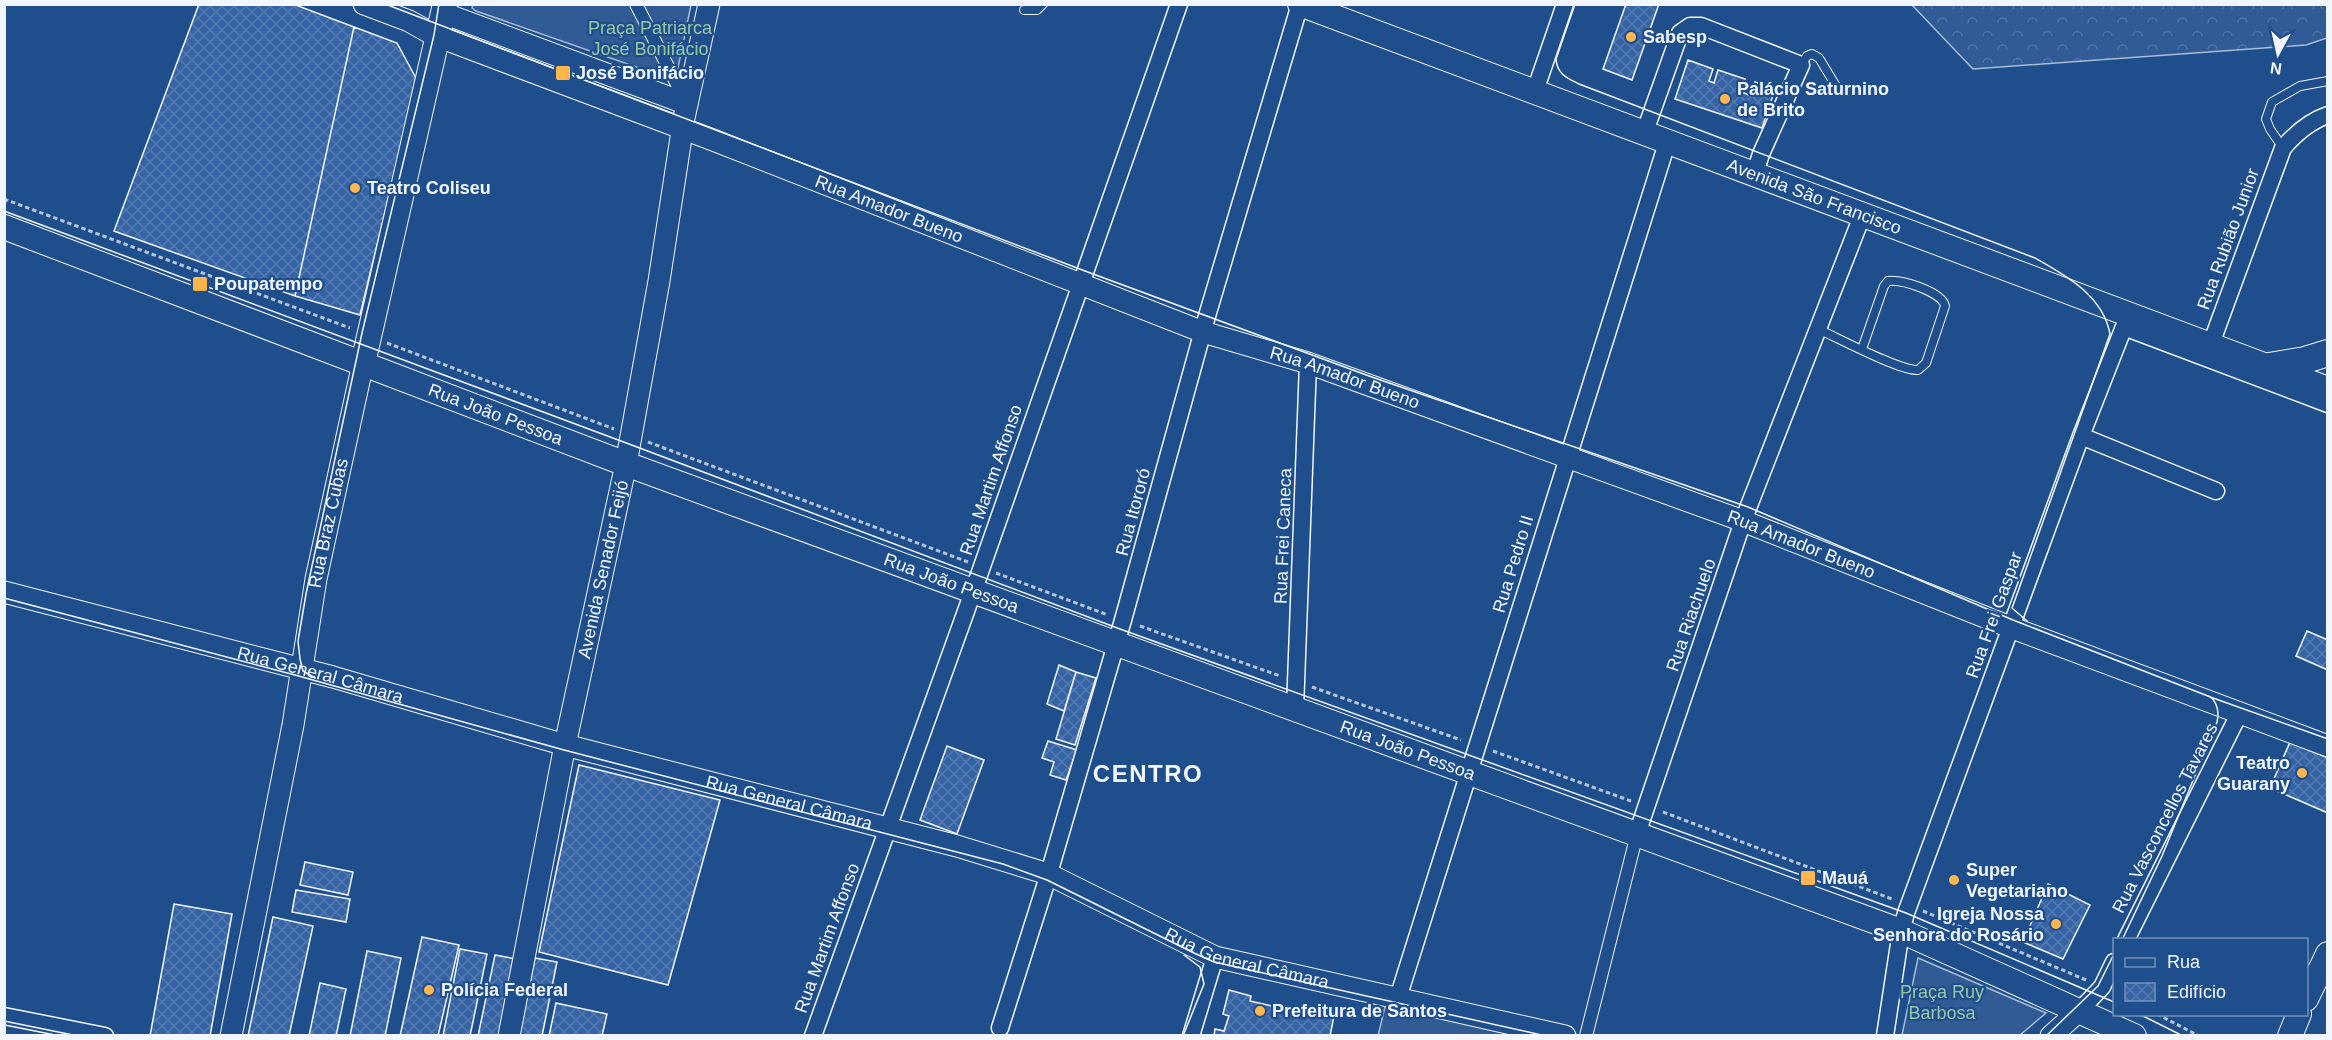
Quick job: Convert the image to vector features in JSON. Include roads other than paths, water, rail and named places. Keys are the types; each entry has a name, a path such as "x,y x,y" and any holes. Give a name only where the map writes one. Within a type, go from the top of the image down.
{"main road":[{"name":"Avenida São Francisco","path":"1300,4 1535,91 2127,320 2211,344 2328,389"},
{"name":"Rua Braz Cubas","path":"363,363 442,18"},
{"name":"Rua João Pessoa","path":"4,227 626,464 1901,931"},
{"path":"2269,366 2305,360 2328,352"},
{"path":"1901,931 2134,1035"},
{"path":"2308,997 2328,954"},
{"path":"2290,1035 2299,1016"}],"street":[{"name":"Rua Amador Bueno","path":"364,4 409,21 442,18 682,128 1203,332 1308,363 1743,521 2010,627 2328,746"},
{"path":"636,4 687,104"},
{"path":"687,104 710,4"},
{"name":"Rua Martim Affonso","path":"813,1035 973,591 1179,4"},
{"name":"Rua Itororó","path":"1000,1028 1123,620 1203,332 1300,4"},
{"path":"1535,91 1564,4"},
{"path":"442,18 687,104"},
{"path":"1644,134 1680,33 1690,26 1701,26 1801,65 1754,176"},
{"name":"Avenida Senador Feijó","path":"509,1035 565,745 626,464 659,281 687,104"},
{"path":"2283,148 2306,127 2328,115"},
{"name":"Rua Pedro II","path":"1398,998 1667,143"},
{"name":"Rua Rubião Junior","path":"2211,344 2283,148"},
{"name":"Rua Riachuelo","path":"1586,1035 1636,834 1743,521 1862,216"},
{"name":"Avenida São Francisco","path":"2127,320 2328,404"},
{"name":"Rua Frei Gaspar","path":"1901,931 2081,435 2127,320"},
{"name":"Rua Braz Cubas","path":"231,1035 303,671 302,657 316,579 363,363"},
{"name":"Rua Frei Caneca","path":"1295,709 1308,363"},
{"path":"2081,435 2216,491"},
{"name":"Rua General Câmara","path":"4,592 333,677 565,745 957,846 1048,874 1215,957 1565,1035"},
{"name":"Rua Vasconcellos Tavares","path":"2127,938 2239,714"},
{"path":"1885,1035 1901,931"},
{"path":"1191,1035 1215,957"},
{"path":"2051,1035 2102,987 2113,966"},
{"path":"4,1016 105,1035"}],"lane":[{"path":"1024,10 1037,10 1043,4"},
{"path":"1801,65 1807,56 1812,54 1819,58 1836,86"},
{"path":"2283,148 2266,119 2272,102 2300,86 2328,81"},
{"path":"1818,328 1862,349 1910,370 1918,370 1926,363 1945,306 1944,300 1936,294 1905,283 1896,280 1888,281 1884,286 1862,349"}],"tram line":[{"path":"385,4 1085,271 1369,376 1748,507 2013,620 2213,698 2328,739"},
{"path":"315,678 303,671 298,641 306,594 362,333 434,35 439,4"},
{"path":"1575,4 1556,59 1558,68 1570,80 2035,258 2071,280 2092,298 2100,309 2110,334 2012,608 2027,621"},
{"path":"4,211 1120,629 1906,913 2113,1002"},
{"path":"4,598 295,675 564,750 1003,864 1047,880 1214,962 1546,1036"},
{"path":"2123,938 2162,856 2217,722 2217,708 2209,696"},
{"path":"1183,1036 1204,984 1200,967 1184,955"},
{"path":"2046,1036 2098,986 2113,956"},
{"path":"2143,1016 2183,1036"},
{"path":"4,1021 78,1036"}],"place":[{"name":"Sabesp","path":"1631,37"},
{"name":"José Bonifácio","path":"563,73"},
{"name":"Palácio Saturnino de Brito","path":"1725,99"},
{"name":"Teatro Coliseu","path":"355,188"},
{"name":"Poupatempo","path":"200,284"},
{"name":"Teatro Guarany","path":"2302,773"},
{"name":"Mauá","path":"1808,878"},
{"name":"Super Vegetariano","path":"1954,880"},
{"name":"Igreja Nossa Senhora do Rosário","path":"2056,924"},
{"name":"Polícia Federal","path":"429,990"},
{"name":"Prefeitura de Santos","path":"1260,1011"}],"district":[{"name":"CENTRO","path":"1148,773"}],"park label":[{"name":"Praça Patriarca José Bonifácio","path":"650,38"},
{"name":"Praça Ruy Barbosa","path":"1942,1002"}]}
